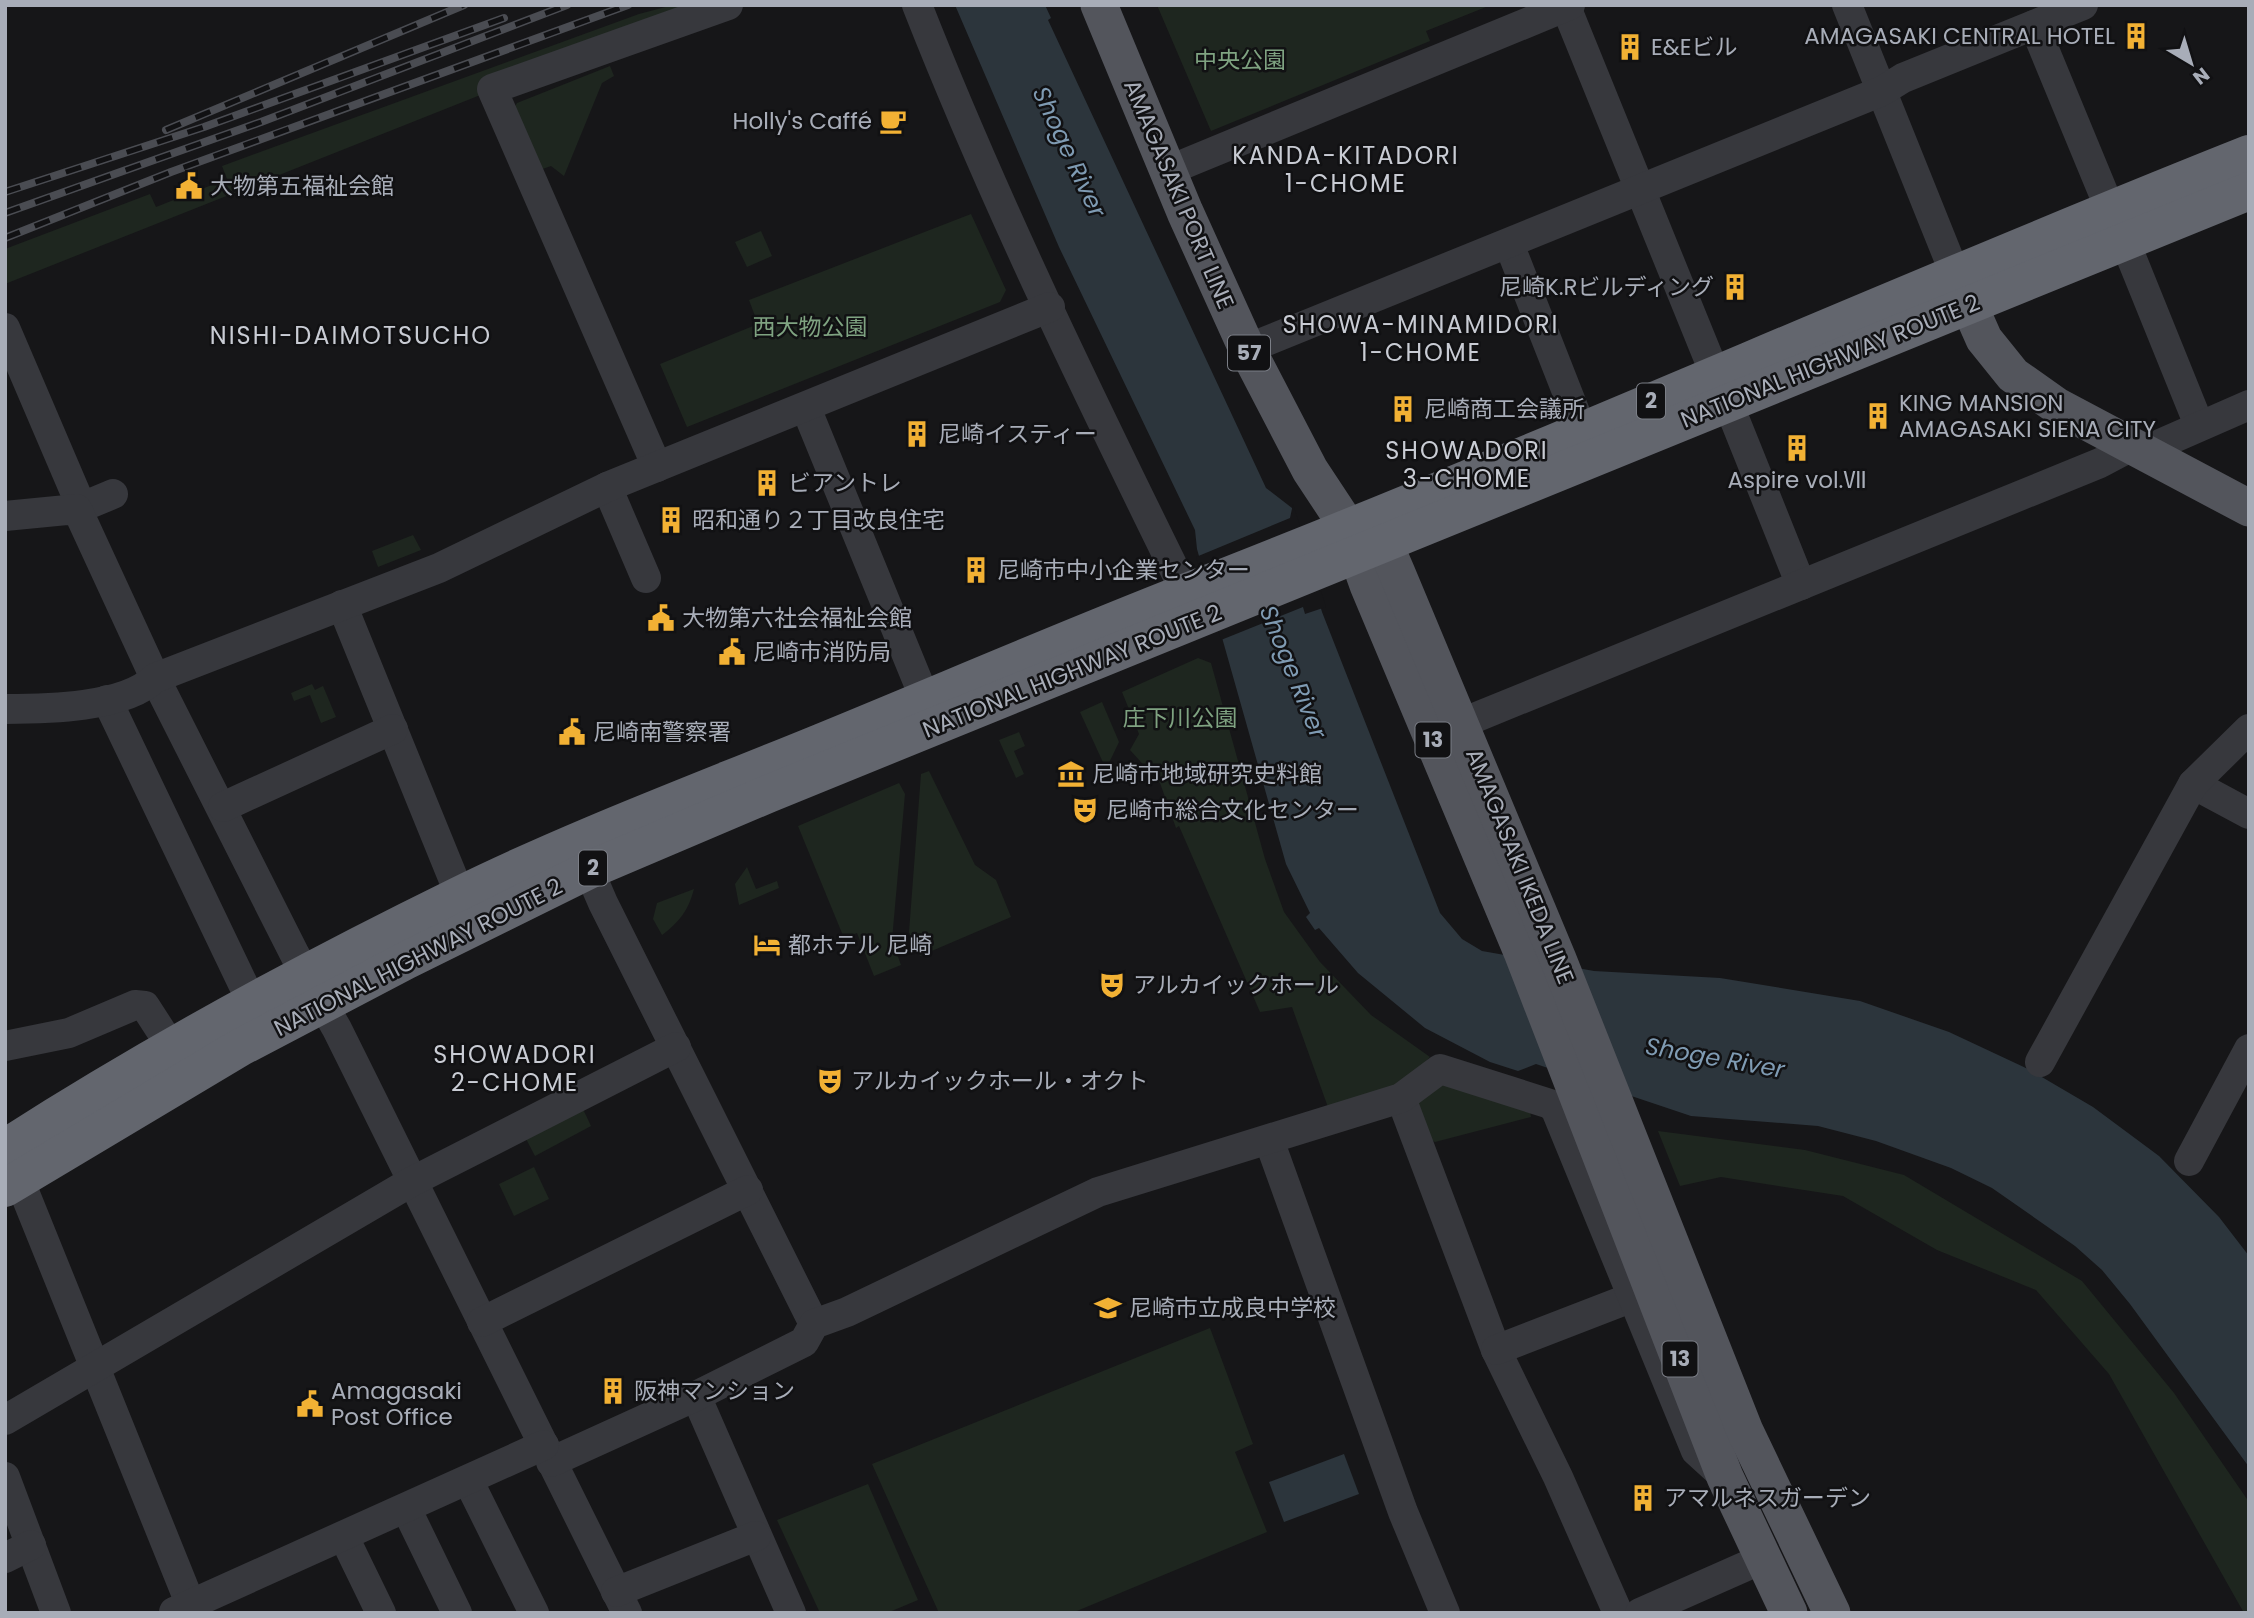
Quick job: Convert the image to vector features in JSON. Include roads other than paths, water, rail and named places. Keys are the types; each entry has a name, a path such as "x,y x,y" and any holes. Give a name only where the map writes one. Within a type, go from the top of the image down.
{"highway":[{"name":"NATIONAL HIGHWAY ROUTE 2","path":"10,1172 172,1048 315,990 583,856 925,699 1026,655 1346,546 2117,225 2249,155"},
{"name":"NATIONAL HIGHWAY ROUTE 2","path":"2117,225 2249,191"},
{"name":"NATIONAL HIGHWAY ROUTE 2","path":"1346,546 1582,430 1721,388"},
{"name":"NATIONAL HIGHWAY ROUTE 2","path":"10,1172 241,1046 315,990 460,895 583,856 1200,597"}],"main road":[{"name":"AMAGASAKI PORT LINE","path":"1099,5 1167,171 1247,349 1346,546"},
{"path":"1962,289 1984,339 2013,375 2057,406 2249,508"},
{"name":"AMAGASAKI IKEDA LINE","path":"1346,546 1462,723 1745,1431 1832,1613"},
{"name":"AMAGASAKI IKEDA LINE","path":"1346,546 1522,952 1725,1477 1789,1613"}],"street":[{"path":"657,467 492,89 728,5"},
{"path":"917,5 966,130 1050,307 1200,597"},
{"path":"1847,5 1962,289"},
{"path":"1247,349 1882,91 1903,78 2083,5"},
{"path":"1167,171 1568,6 1639,189 1801,585"},
{"path":"2034,25 2199,425"},
{"path":"1509,244 1582,430"},
{"path":"5,709 74,705 107,700 144,689 155,678 439,568 607,487 1050,307"},
{"path":"5,328 76,494 77,509 155,678 223,807 621,1602 756,1536"},
{"path":"1462,723 2249,405"},
{"path":"806,408 925,699"},
{"path":"607,487 646,578"},
{"path":"5,516 77,509 113,494"},
{"path":"342,605 460,895"},
{"path":"107,700 243,984"},
{"path":"223,807 393,729"},
{"path":"2040,1062 2193,784 2249,729"},
{"path":"2193,784 2249,814"},
{"path":"583,856 814,1324"},
{"path":"5,1046 69,1033 135,1005 145,1006 172,1048"},
{"path":"5,1420 411,1182 676,1047"},
{"path":"2189,1161 2249,1049"},
{"path":"10,1172 96,1368 185,1610 468,1480 548,1454 696,1396 804,1342 814,1324 847,1312 1098,1192 1401,1098 1440,1069 1550,1104 1563,1121 1696,1451 1725,1477"},
{"path":"1401,1098 1496,1350 1558,1477 1618,1613"},
{"path":"1269,1140 1403,1512 1445,1613"},
{"path":"482,1322 748,1190"},
{"path":"1496,1350 1633,1297"},
{"path":"696,1396 791,1613"},
{"path":"5,1477 18,1552 56,1613"},
{"path":"468,1480 534,1613"},
{"path":"406,1508 457,1613"},
{"path":"344,1537 381,1613"},
{"path":"1640,1613 1762,1559"}],"water":[{"name":"Shoge River","path":"955,5 1045,5 1051,18 1048,20 1266,488 1292,508 1322,612 1440,913 1462,939 1482,951 1594,971 1720,978 1860,1001 1949,1032 2028,1069 2093,1107 2159,1156 2219,1217 2249,1256 2249,1467 2130,1304 2102,1270 2075,1246 1992,1188 1951,1168 1876,1141 1818,1126 1691,1116 1536,1064 1518,1071 1490,1062 1425,1028 1358,973 1319,928 1315,930 1306,917 1310,913 1286,864 1197,549 1195,530 1059,247"},
{"path":"1344,1454 1359,1494 1284,1522 1269,1482"}],"railway":[{"path":"166,130 464,5"},
{"path":"5,213 261,122 567,5"},
{"path":"5,238 171,172 628,5"},
{"path":"5,192 204,127 504,18"}],"place":[{"name":"AMAGASAKI CENTRAL HOTEL","path":"2136,36"},
{"name":"E&Eビル","path":"1630,47"},
{"name":"Holly's Caffé","path":"893,121"},
{"name":"大物第五福祉会館","path":"189,186"},
{"name":"尼崎K.Rビルディング","path":"1735,287"},
{"name":"尼崎商工会議所","path":"1403,409"},
{"name":"KING MANSION AMAGASAKI SIENA CITY","path":"1878,416"},
{"name":"尼崎イスティー","path":"917,434"},
{"name":"Aspire vol.Ⅶ","path":"1797,448"},
{"name":"ビアントレ","path":"767,483"},
{"name":"昭和通り２丁目改良住宅","path":"671,520"},
{"name":"尼崎市中小企業センター","path":"976,570"},
{"name":"大物第六社会福祉会館","path":"661,618"},
{"name":"尼崎市消防局","path":"732,652"},
{"name":"尼崎南警察署","path":"572,732"},
{"name":"尼崎市地域研究史料館","path":"1071,774"},
{"name":"尼崎市総合文化センター","path":"1085,810"},
{"name":"都ホテル 尼崎","path":"767,945"},
{"name":"アルカイックホール","path":"1112,985"},
{"name":"アルカイックホール・オクト","path":"830,1081"},
{"name":"尼崎市立成良中学校","path":"1108,1308"},
{"name":"阪神マンション","path":"613,1391"},
{"name":"Amagasaki Post Office","path":"310,1404"},
{"name":"アマルネスガーデン","path":"1643,1498"}],"district":[{"name":"KANDA-KITADORI 1-CHOME","path":"1346,170"},
{"name":"NISHI-DAIMOTSUCHO","path":"351,336"},
{"name":"SHOWA-MINAMIDORI 1-CHOME","path":"1421,339"},
{"name":"SHOWADORI 3-CHOME","path":"1467,465"},
{"name":"SHOWADORI 2-CHOME","path":"515,1069"}],"park label":[{"name":"中央公園","path":"1240,60"},
{"name":"西大物公園","path":"810,327"},
{"name":"庄下川公園","path":"1180,718"}]}
